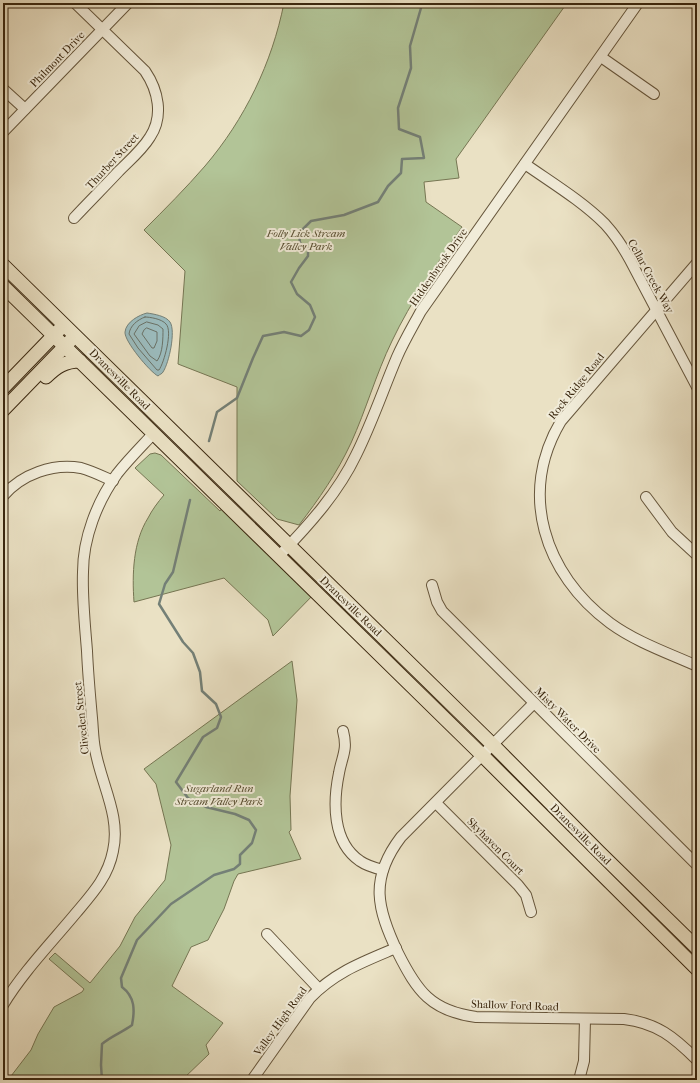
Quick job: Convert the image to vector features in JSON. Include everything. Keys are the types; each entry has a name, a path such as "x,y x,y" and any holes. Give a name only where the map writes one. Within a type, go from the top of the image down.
{"main road":[{"name":"Dranesville Road","path":"3,265 65,324 493,745 697,948"},
{"name":"Dranesville Road","path":"3,286 482,755 697,969"},
{"path":"3,388 65,324"},
{"path":"3,410 76,335"},
{"path":"3,419 55,368 71,361 80,361"}],"street":[{"name":"Thurber Street","path":"74,218 144,146 154,130 158,109 157,98 151,80 145,71 75,3"},
{"name":"Philmont Drive","path":"3,132 128,3"},
{"name":"Hiddenbrook Drive","path":"279,556 290,546 327,501 356,457 369,429 397,357 421,311 638,3"},
{"path":"600,57 654,94"},
{"path":"3,89 25,109"},
{"name":"Cellar Creek Way","path":"526,164 580,202 606,225 618,240 657,310 697,387"},
{"name":"Rock Ridge Road","path":"697,263 568,412 558,426 548,447 542,465 540,482 540,507 546,534 553,554 562,570 582,598 609,622 624,632 640,641 697,666"},
{"name":"Cliveden Street","path":"3,1005 9,994 25,974 98,887 110,864 114,851 115,837 113,810 101,775 95,749 88,673 82,577 84,557 89,535 99,506 118,473 153,434"},
{"path":"3,496 20,481 32,474 57,467 81,468 113,481"},
{"path":"646,497 672,532 697,555"},
{"name":"Misty Water Drive","path":"432,585 437,602 442,610 697,865"},
{"name":"Shallow Ford Road","path":"534,703 402,837 388,857 383,870 379,896 385,923 396,948 409,976 418,989 434,1003 453,1012 476,1017 624,1019 637,1021 649,1024 672,1036 697,1060"},
{"path":"344,731 346,741 345,750 339,771 335,798 338,827 347,847 354,856 362,862 383,870"},
{"name":"Skyhaven Court","path":"436,803 518,884 526,895 531,912"},
{"path":"267,934 318,989"},
{"name":"Valley High Road","path":"252,1080 318,989 348,968 396,948"},
{"path":"579,1080 584,1061 585,1019"}],"green space":[{"name":"Folly Lick Stream Valley Park","path":"284,3 567,3 456,159 459,178 424,182 426,202 462,227 399,326 386,354 346,454 327,486 299,525 277,519 237,481 237,387 178,364 185,271 144,230 205,166 233,129 264,69 279,25"},
{"path":"155,453 161,455 220,511 225,504 317,591 273,636 268,620 224,578 134,602 133,580 136,548 139,537 155,506 164,495 135,468 150,454"},
{"name":"Sugarland Run Stream Valley Park","path":"292,661 297,700 290,796 291,830 289,832 301,859 238,874 224,909 208,940 191,947 172,986 223,1023 206,1045 209,1054 182,1080 8,1080 31,1050 38,1034 54,1007 82,992 84,989 49,959 55,953 90,983 120,946 135,917 165,880 171,845 156,784 144,769"}],"water":[{"path":"147,313 166,318 172,326 172,339 169,355 163,372 158,376 149,369 138,356 129,342 125,332 130,322 140,315"}],"waterway":[{"path":"209,441 217,412 237,398 263,336 284,332 301,336 309,330 315,317 310,305 297,294 291,282 308,256 308,248 300,243 299,233 311,221 344,215 378,202 388,186 401,173 402,159 424,158 420,137 399,129 398,108 411,68 410,46 421,8 420,3"},
{"path":"102,1080 102,1044 132,1025 134,1014 132,999 122,987 121,978 137,940 171,904 214,875 234,869 240,864 240,855 252,843 256,830 249,820 235,814 206,807 188,798 176,782 203,737 217,728 221,717 216,704 202,691 200,672 193,653 183,642 159,604 165,584 173,572 190,500"}]}
